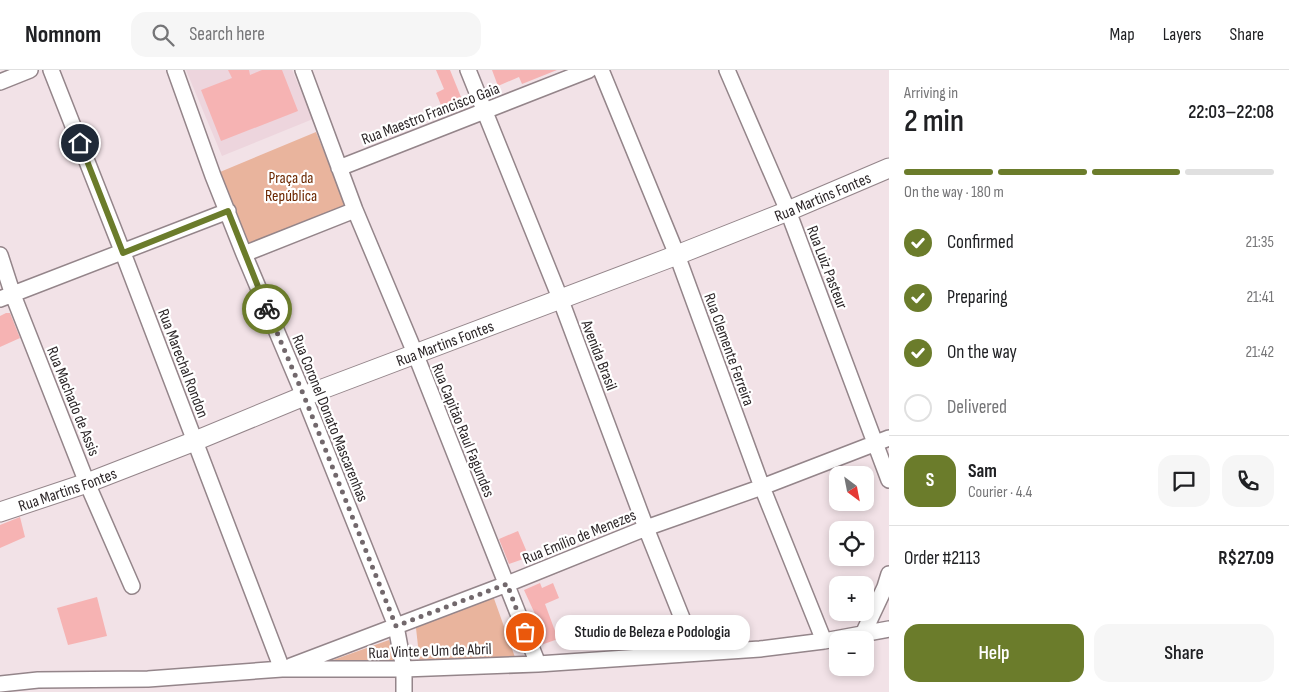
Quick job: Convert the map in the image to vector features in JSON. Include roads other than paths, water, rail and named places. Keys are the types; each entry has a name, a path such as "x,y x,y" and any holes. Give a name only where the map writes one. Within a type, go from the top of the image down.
{"street":[{"path":"0,82 30,70"},
{"name":"Rua Marechal Rondon","path":"51,70 282,669"},
{"name":"Rua Coronel Donato Mascarenhas","path":"176,70 244,254 304,396 396,626 404,669 404,692"},
{"name":"Rua Capitão Raul Fagundes","path":"302,70 355,210 415,353 538,664"},
{"name":"Avenida Brasil","path":"468,70 560,298 646,528 696,653"},
{"name":"Rua Maestro Francisco Gaia","path":"339,168 590,70"},
{"name":"Rua Clemente Ferreira","path":"601,70 677,255 762,487 824,642"},
{"name":"Rua Luiz Pasteur","path":"727,70 788,211 882,440 889,480"},
{"name":"Rua Martins Fontes","path":"0,512 87,483 415,353 677,255 889,168"},
{"path":"244,254 355,210"},
{"path":"6,297 228,211"},
{"name":"Rua Machado de Assis","path":"0,255 6,297 132,586"},
{"name":"Rua Emílio de Menezes","path":"282,669 507,584 646,528 762,487 882,440"},
{"path":"865,631 885,588 889,574"},
{"name":"Rua Vinte e Um de Abril","path":"874,632 889,629"},
{"name":"Rua Vinte e Um de Abril","path":"0,684 38,680 148,679 282,669 404,669 538,664 760,649 829,641"}],"place":[{"name":"Studio de Beleza e Podologia","path":"525,632"}],"park label":[{"name":"Praça da República","path":"291,186"}]}
